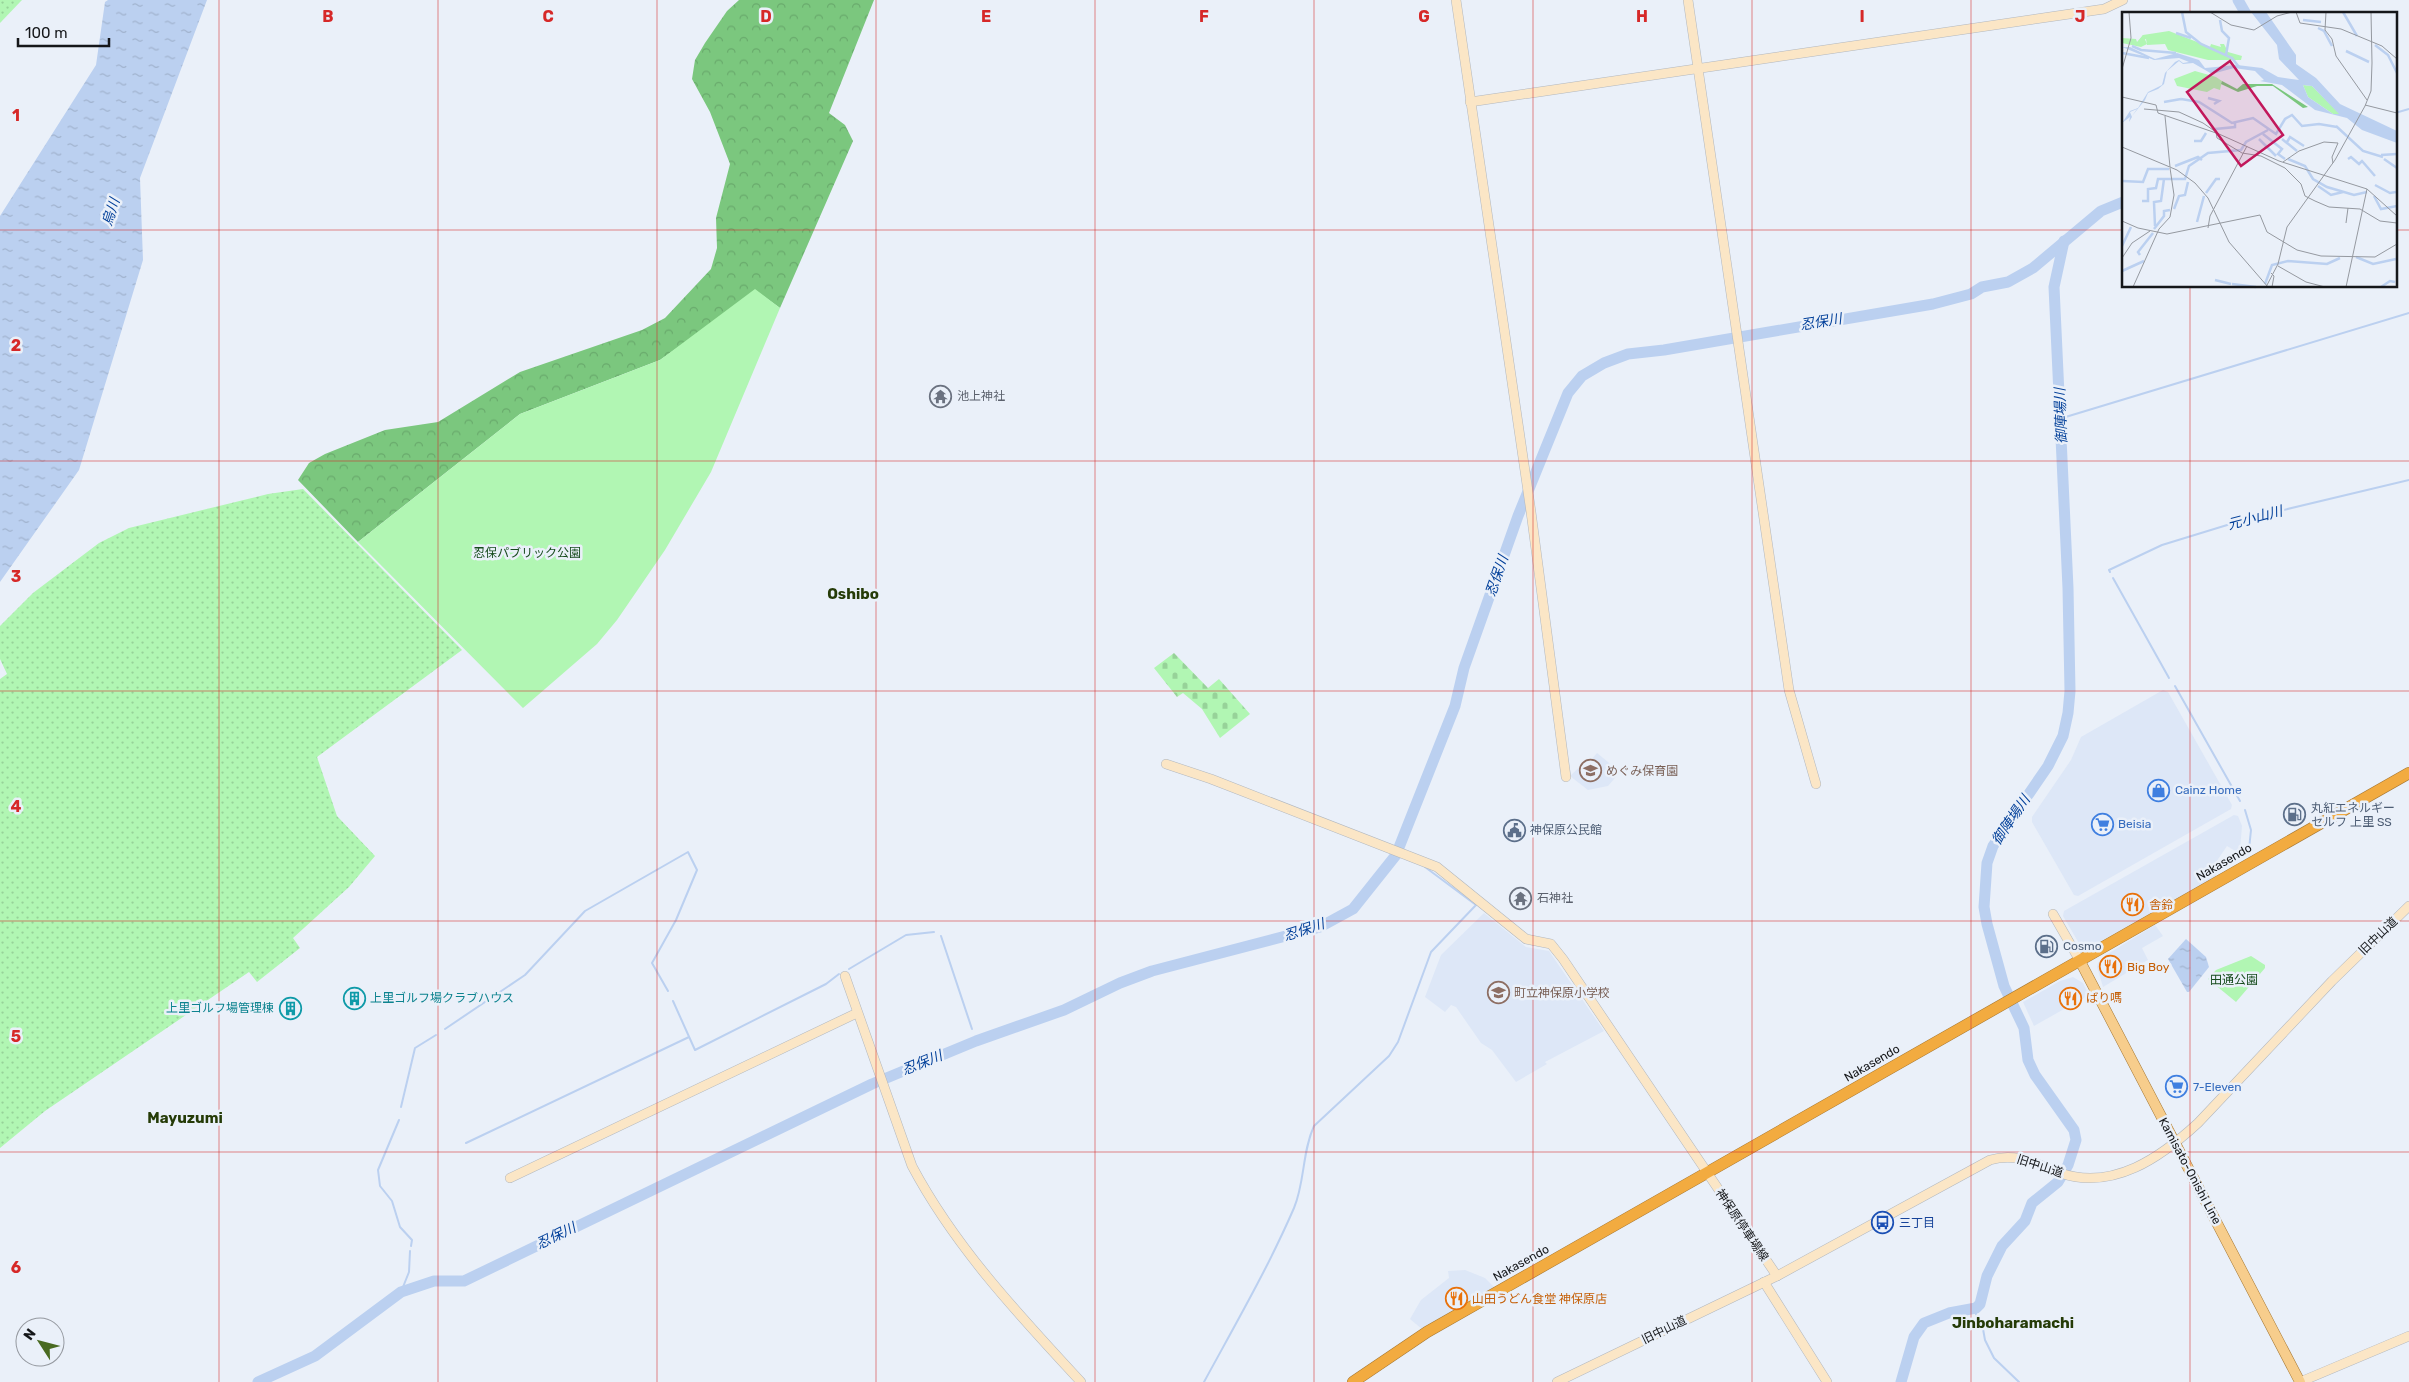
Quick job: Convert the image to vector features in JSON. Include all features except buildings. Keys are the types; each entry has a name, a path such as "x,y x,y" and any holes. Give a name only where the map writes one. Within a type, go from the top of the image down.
{"highway":[{"name":"Nakasendo","path":"1353,1382 1427,1332 2409,773"}],"main road":[{"name":"Kamisato-Onishi Line","path":"2080,961 2300,1382"}],"street":[{"path":"1456,0 1526,483 1566,777"},
{"path":"1688,0 1789,690 1816,784"},
{"path":"1470,102 2104,9 2123,0"},
{"name":"神保原停車場線","path":"1166,764 1437,867 1526,939 1551,944 1777,1276"},
{"name":"旧中山道","path":"1557,1382 1777,1276 1990,1160 2007,1156 2022,1158 2064,1174 2095,1177 2124,1173 2141,1166 2176,1144 2223,1099 2332,982 2409,906"},
{"path":"2053,914 2080,961"},
{"path":"845,976 912,1166 927,1196 984,1274 1081,1382"},
{"path":"510,1178 857,1012"},
{"path":"1764,1282 1827,1382"},
{"path":"2300,1382 2409,1336"}],"shaded area":[{"path":"2163,690 2168,692 2232,805 2231,809 2078,896 2074,895 2032,822 2032,817 2071,760 2081,737"},
{"path":"1597,753 1620,772 1608,786 1588,790 1570,776 1584,763 1587,765"},
{"path":"2234,815 2238,816 2242,826 2240,850 2237,852 2227,846 2214,865 2216,877 2092,946 2080,945 2063,916 2064,911"},
{"path":"1484,913 1526,947 1549,951 1604,1031 1545,1062 1547,1064 1516,1082 1492,1050 1481,1043 1456,1007 1451,1005 1445,1012 1425,997 1441,955"},
{"path":"2155,925 2163,936 2142,948 2148,960 2103,987 2097,967 2098,963 2106,955"},
{"path":"2073,977 2083,983 2089,995 2034,1026 2023,1002 2060,981"},
{"path":"1465,1270 1485,1278 1495,1288 1422,1329 1410,1319 1421,1300 1449,1278 1448,1271"}],"green space":[{"path":"0,0 22,0 0,23"},
{"path":"739,0 874,0 829,113 845,125 853,141 780,308 755,290 755,293 660,360 520,414 358,542 298,480 309,463 325,454 385,430 438,422 520,372 642,330 665,318 711,269 717,248 716,218 730,164 710,112 692,79 695,60 705,43 727,11"},
{"name":"忍保パブリック公園","path":"755,289 780,308 711,472 665,550 617,620 597,644 523,708 358,542 520,414 660,360"},
{"path":"303,489 462,650 317,757 337,816 375,856 349,887 293,938 300,948 257,982 249,972 45,1111 0,1148 0,679 7,674 0,659 0,626 33,593 99,543 129,528 268,494"},
{"path":"1174,653 1208,688 1219,679 1250,714 1220,738 1202,709 1183,693 1177,697 1154,668"},
{"name":"田通公園","path":"2251,956 2265,965 2265,968 2236,1002 2208,979 2216,970"}],"water":[{"name":"烏川","path":"108,0 207,0 140,178 143,260 79,470 0,582 0,216 96,65 105,2"},
{"path":"2186,939 2206,957 2209,967 2189,992 2187,992 2168,959"}],"waterway":[{"name":"御陣場川","path":"2238,0 2245,12"},
{"path":"2396,113 2409,109"},
{"name":"忍保川","path":"258,1382 315,1356 401,1292 434,1281 464,1281 872,1084 976,1041 1064,1010 1120,983 1152,971 1320,927 1353,909 1396,855 1455,706 1464,668 1518,516 1568,393 1582,376 1604,363 1628,354 1664,350 1933,304 1971,294 1982,287 2008,282 2033,268 2101,211 2122,202"},
{"name":"御陣場川","path":"1901,1382 1914,1337 1924,1323 1949,1313 1976,1308 1980,1304 1987,1276 2002,1246 2025,1221 2032,1203 2058,1182 2068,1165 2076,1140 2074,1130 2035,1075 2028,1060 2024,1028 2004,986 1984,907 1987,863 1993,846 2048,766 2063,736 2068,713 2070,691 2068,588 2054,287 2064,241"},
{"path":"2059,419 2409,313"},
{"name":"元小山川","path":"2110,572 2109,570 2162,545 2250,518 2409,480"},
{"name":"元小山川","path":"2113,578 2169,678"},
{"name":"元小山川","path":"2175,686 2240,801"},
{"name":"元小山川","path":"2245,810 2251,830 2249,849"},
{"path":"445,1029 525,975 585,911 688,852 697,870 676,920 652,963 668,991"},
{"path":"1204,1382 1262,1274 1294,1208 1298,1198 1307,1146 1314,1126 1389,1056 1398,1042 1431,952 1476,905 1425,867"},
{"path":"849,969 906,935 934,932"},
{"path":"941,936 972,1029"},
{"path":"673,1001 695,1050 826,984 839,974"},
{"path":"401,1107 415,1048 436,1035"},
{"path":"466,1143 689,1037"},
{"path":"399,1120 378,1170 380,1186 392,1201 400,1227 412,1240 411,1246"},
{"path":"401,1292 409,1272 410,1251"},
{"path":"1976,1308 1976,1316 1994,1358 2019,1382"}],"place":[{"name":"池上神社","path":"941,396"},
{"name":"めぐみ保育園","path":"1590,771"},
{"name":"Cainz Home","path":"2159,790"},
{"name":"丸紅エネルギー セルフ 上里 SS","path":"2295,815"},
{"name":"Beisia","path":"2102,824"},
{"name":"神保原公民館","path":"1514,830"},
{"name":"石神社","path":"1521,898"},
{"name":"舎鈴","path":"2133,905"},
{"name":"Cosmo","path":"2047,946"},
{"name":"Big Boy","path":"2111,967"},
{"name":"町立神保原小学校","path":"1498,993"},
{"name":"上里ゴルフ場クラブハウス","path":"354,998"},
{"name":"ばり嗎","path":"2070,998"},
{"name":"上里ゴルフ場管理棟","path":"290,1008"},
{"name":"7-Eleven","path":"2177,1087"},
{"name":"三丁目","path":"1883,1223"},
{"name":"山田うどん食堂 神保原店","path":"1456,1299"}],"district":[{"name":"Oshibo","path":"853,594"},
{"name":"Mayuzumi","path":"185,1118"},
{"name":"Jinboharamachi","path":"2013,1323"}]}
